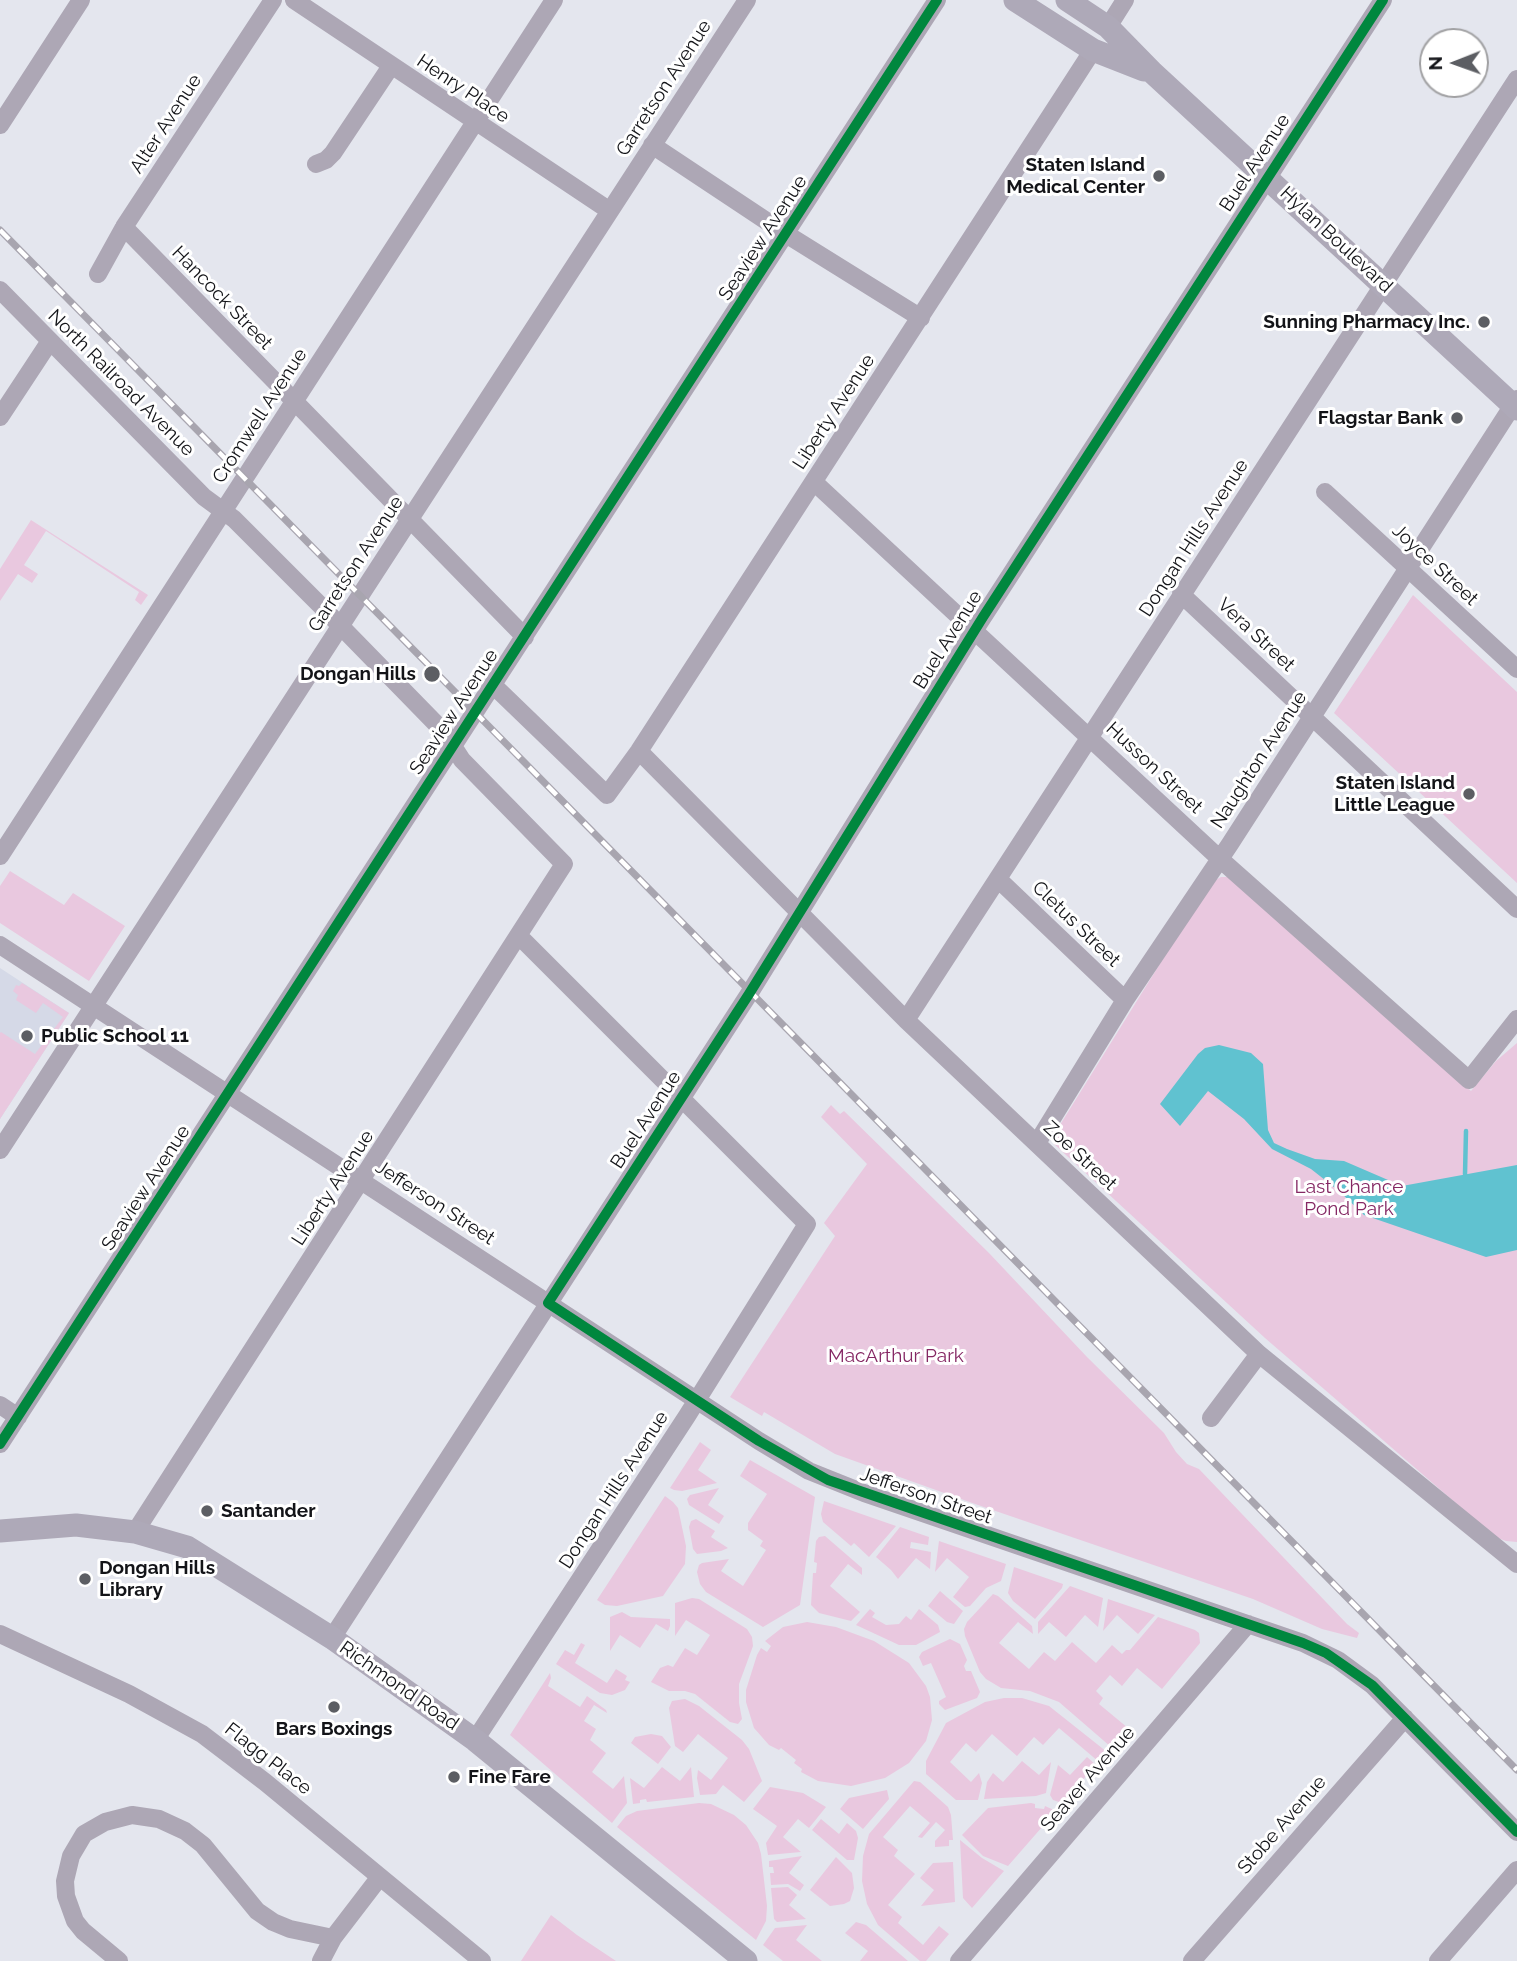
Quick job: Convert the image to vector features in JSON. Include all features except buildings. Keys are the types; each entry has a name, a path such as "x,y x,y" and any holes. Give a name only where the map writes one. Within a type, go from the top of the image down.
{"main road":[{"name":"Hylan Boulevard","path":"1015,0 1093,50 1153,73"},
{"name":"Hylan Boulevard","path":"1067,0 1108,27 1153,73 1516,404"},
{"name":"Richmond Road","path":"0,1531 76,1525 135,1532 187,1547 332,1638 475,1740 746,1961"}],"street":[{"path":"0,125 81,0"},
{"name":"Alter Avenue","path":"98,274 124,227 273,0"},
{"name":"Henry Place","path":"294,0 610,211"},
{"name":"Cromwell Avenue","path":"0,856 554,0"},
{"name":"Garretson Avenue","path":"0,1150 747,0"},
{"name":"Seaview Avenue","path":"0,1444 937,0"},
{"path":"1108,27 1125,0"},
{"name":"Buel Avenue","path":"332,1638 750,994 974,631 1383,0"},
{"name":"Liberty Avenue","path":"493,685 607,795 639,751 1093,50"},
{"path":"316,164 326,160 332,153 391,66"},
{"name":"Dongan Hills Avenue","path":"906,1020 1517,79"},
{"path":"652,145 786,234 921,318"},
{"name":"Hancock Street","path":"124,227 525,637"},
{"name":"North Railroad Avenue","path":"0,290 204,497 234,519 341,626 444,732 462,761 564,864"},
{"path":"0,417 50,341"},
{"name":"Naughton Avenue","path":"1037,1143 1125,1000 1516,404"},
{"name":"Husson Street","path":"814,482 1220,859 1469,1080 1517,1019"},
{"name":"Joyce Street","path":"1325,492 1517,669"},
{"name":"Vera Street","path":"1181,594 1517,909"},
{"name":"Zoe Street","path":"639,751 906,1020 1259,1354 1517,1564"},
{"name":"Liberty Avenue","path":"135,1532 564,864"},
{"name":"Cletus Street","path":"998,878 1125,1000"},
{"path":"519,936 681,1098"},
{"name":"Jefferson Street","path":"0,945 774,1450 828,1480 1326,1653 1360,1675 1405,1718"},
{"name":"Dongan Hills Avenue","path":"475,1740 698,1400 807,1224 681,1098"},
{"path":"1211,1418 1259,1354"},
{"path":"0,1405 18,1417"},
{"name":"Seaver Avenue","path":"959,1961 1248,1624"},
{"name":"Flagg Place","path":"0,1634 129,1694 202,1734 265,1782 482,1961"},
{"path":"1405,1718 1517,1832"},
{"name":"Stobe Avenue","path":"1192,1961 1405,1718"},
{"path":"119,1961 75,1921 66,1896 65,1881 71,1856 84,1834 105,1822 132,1815 159,1819 185,1831 203,1845 257,1911 273,1922 301,1932 332,1938"},
{"path":"1438,1961 1517,1870"},
{"path":"321,1961 332,1938 379,1878"}],"shaded area":[{"name":"Public School 11","path":"0,968 69,1013 0,1119"}],"green space":[{"path":"31,520 148,595 141,605 135,600 139,592 46,531 24,565 38,574 32,583 18,574 0,601 0,569"},
{"name":"Staten Island Little League","path":"1413,595 1517,692 1517,883 1334,713"},
{"path":"10,871 64,905 73,893 125,926 89,981 0,923 0,886"},
{"name":"Last Chance Pond Park","path":"1221,877 1230,877 1471,1091 1496,1061 1517,1043 1517,1542 1495,1537 1265,1338 1054,1144 1055,1133 1210,883"},
{"path":"22,983 69,1013 0,1119 0,1033 35,1054 63,1017 43,1003 36,1013 16,1000 18,995 13,991 16,985"},
{"name":"MacArthur Park","path":"831,1105 840,1114 844,1111 989,1253 1087,1357 1164,1433 1187,1464 1199,1469 1347,1624 1359,1633 1357,1638 1322,1629 1253,1599 835,1454 764,1412 762,1416 730,1397 835,1236 824,1223 867,1164 821,1117"},
{"path":"700,1442 711,1450 698,1470 717,1483 682,1491 670,1488"},
{"path":"750,1460 815,1497 800,1605 763,1627 706,1592 700,1584 697,1572 702,1563 729,1559 721,1571 743,1586 766,1550 760,1546 763,1541 748,1530 748,1523 767,1494 740,1476"},
{"path":"719,1488 708,1505 724,1516 719,1524 689,1505 687,1499 690,1495"},
{"path":"665,1496 678,1508 686,1546 685,1564 663,1596 617,1606 605,1605 597,1600"},
{"path":"824,1501 896,1526 869,1557 854,1543 851,1546 823,1522 821,1514"},
{"path":"696,1519 715,1531 711,1537 728,1548 697,1554 693,1549 689,1527 691,1521"},
{"path":"900,1527 929,1537 928,1545 911,1542 910,1548 931,1552 930,1569 916,1558 898,1579 876,1557"},
{"path":"825,1536 862,1568 862,1575 848,1564 830,1586 860,1612 851,1621 819,1613 811,1605 813,1573 816,1573 817,1563 814,1562 816,1541"},
{"path":"939,1541 1006,1564 1001,1581 986,1588 970,1606 965,1607 953,1597 969,1577 947,1558 935,1572"},
{"path":"1014,1567 1063,1584 1035,1619 1013,1601 1008,1593"},
{"path":"1070,1586 1103,1598 1098,1627 1085,1615 1066,1637 1049,1622 1038,1634 1038,1622"},
{"path":"940,1591 963,1611 954,1624 947,1622 928,1606"},
{"path":"993,1594 1032,1626 1033,1634 1018,1622 999,1643 1029,1669 1044,1652 1055,1661 1072,1642 1096,1663 1112,1645 1122,1654 1130,1650 1158,1617 1195,1630 1199,1633 1200,1643 1162,1689 1137,1668 1122,1686 1110,1675 1096,1691 1103,1698 1099,1704 1128,1728 1111,1747 1059,1702 1030,1691 1001,1688 980,1672 964,1629 967,1622"},
{"path":"692,1598 699,1599 747,1629 752,1637 753,1646 739,1684 742,1719 738,1724 730,1722 695,1694 669,1691 651,1682 660,1668 668,1665 673,1667 685,1648 697,1655 710,1635 686,1620 675,1636 675,1603"},
{"path":"1108,1599 1155,1615 1138,1634 1117,1615 1103,1631"},
{"path":"870,1609 875,1613 872,1617 886,1625 899,1624 906,1616 911,1620 919,1609 938,1625 940,1632 916,1645 899,1645 856,1625"},
{"path":"622,1612 631,1617 670,1619 670,1626 668,1631 656,1624 640,1648 620,1635 610,1651 610,1617"},
{"path":"807,1622 836,1627 874,1641 909,1663 926,1686 932,1720 926,1741 909,1763 885,1778 851,1786 818,1781 801,1772 802,1769 794,1763 796,1760 781,1748 779,1750 769,1745 754,1728 746,1702 746,1690 757,1655 761,1648 767,1652 771,1646 765,1641 783,1627"},
{"path":"950,1639 960,1644 967,1660 964,1666 966,1671 971,1671 980,1692 977,1698 945,1710 939,1701 946,1697 931,1663 923,1666 919,1657 922,1652"},
{"path":"581,1643 585,1645 575,1663 607,1683 616,1669 627,1676 625,1680 630,1682 625,1690 612,1695 600,1693 556,1664 565,1650 574,1655"},
{"path":"550,1673 548,1686 580,1707 587,1696 606,1710 607,1713 594,1705 584,1721 596,1729 590,1740 606,1753 592,1772 613,1789 624,1776 627,1803 612,1823 510,1735"},
{"path":"1022,1698 1049,1706 1107,1752 1099,1762 1059,1728 1043,1745 1034,1737 1017,1756 992,1734 976,1752 966,1743 950,1762 971,1782 979,1773 982,1783 978,1800 956,1800 926,1774 926,1761 946,1723 985,1702"},
{"path":"685,1699 699,1706 742,1740 749,1749 762,1781 744,1802 723,1785 716,1794 700,1795 698,1770 711,1780 728,1758 698,1734 683,1752 675,1746 669,1708 672,1701"},
{"path":"651,1734 662,1736 671,1747 658,1764 631,1743 635,1737"},
{"path":"1087,1757 1096,1765 1062,1803 1053,1800 1050,1795 1058,1765 1070,1775"},
{"path":"1022,1761 1039,1775 1051,1762 1046,1793 984,1799 987,1782 993,1773 1003,1782"},
{"path":"662,1767 680,1781 691,1767 694,1797 647,1802 646,1799 633,1804 630,1778 644,1788"},
{"path":"914,1781 920,1782 948,1807 953,1840 949,1840 949,1846 935,1847 935,1841 945,1830 936,1822 922,1838 918,1837 930,1823 910,1806 883,1837 898,1850 894,1856 915,1874 888,1905 902,1917 898,1923 923,1945 939,1926 949,1934 926,1961 920,1961 878,1925 867,1904 862,1881 863,1856 869,1834"},
{"path":"770,1787 803,1793 826,1807 809,1828 798,1819 783,1837 801,1852 768,1855 766,1843 777,1826 753,1809"},
{"path":"887,1790 889,1799 863,1829 840,1809 849,1798"},
{"path":"699,1803 711,1804 734,1815 746,1825 758,1843 767,1906 766,1921 756,1940 617,1827 626,1816 637,1811"},
{"path":"1035,1804 1035,1808 1044,1809 1045,1806 1056,1811 1008,1866 983,1856 962,1835 988,1808"},
{"path":"821,1819 839,1834 847,1823 856,1831 858,1838 854,1860 847,1860 812,1830"},
{"path":"960,1840 1004,1871 972,1908 963,1898"},
{"path":"802,1856 789,1873 804,1885 800,1891 788,1884 771,1885 770,1873 774,1873 773,1867 769,1867 769,1861"},
{"path":"836,1857 852,1873 854,1888 850,1901 830,1906 810,1890"},
{"path":"953,1862 955,1902 921,1906 934,1890 920,1878 933,1863"},
{"path":"788,1887 797,1895 789,1905 806,1919 777,1922 774,1919 771,1888"},
{"path":"551,1915 577,1935 616,1961 521,1961"},
{"path":"856,1922 866,1925 908,1961 860,1961 868,1951 845,1933"},
{"path":"807,1925 796,1940 822,1961 783,1961 763,1945 775,1928"}],"water":[{"path":"1219,1045 1251,1053 1263,1064 1268,1130 1274,1143 1287,1149 1315,1159 1344,1161 1402,1186 1517,1165 1517,1250 1486,1257 1364,1215 1311,1169 1272,1149 1244,1119 1208,1091 1180,1126 1160,1104 1198,1054 1205,1048"}],"waterway":[{"path":"1465,1174 1466,1131"}],"railway":[{"path":"0,230 1517,1770"}],"cycle path":[{"path":"0,1444 937,0"},
{"path":"1383,0 983,617 749,994 548,1303 759,1441 828,1480 1326,1653 1372,1685 1517,1832"}],"place":[{"name":"Staten Island Medical Center","path":"1159,176"},
{"name":"Sunning Pharmacy Inc.","path":"1484,322"},
{"name":"Flagstar Bank","path":"1457,418"},
{"name":"Dongan Hills","path":"432,674"},
{"name":"Staten Island Little League","path":"1469,794"},
{"name":"Public School 11","path":"27,1036"},
{"name":"Santander","path":"207,1511"},
{"name":"Dongan Hills Library","path":"85,1579"},
{"name":"Bars Boxings","path":"334,1707"},
{"name":"Fine Fare","path":"454,1777"}]}
